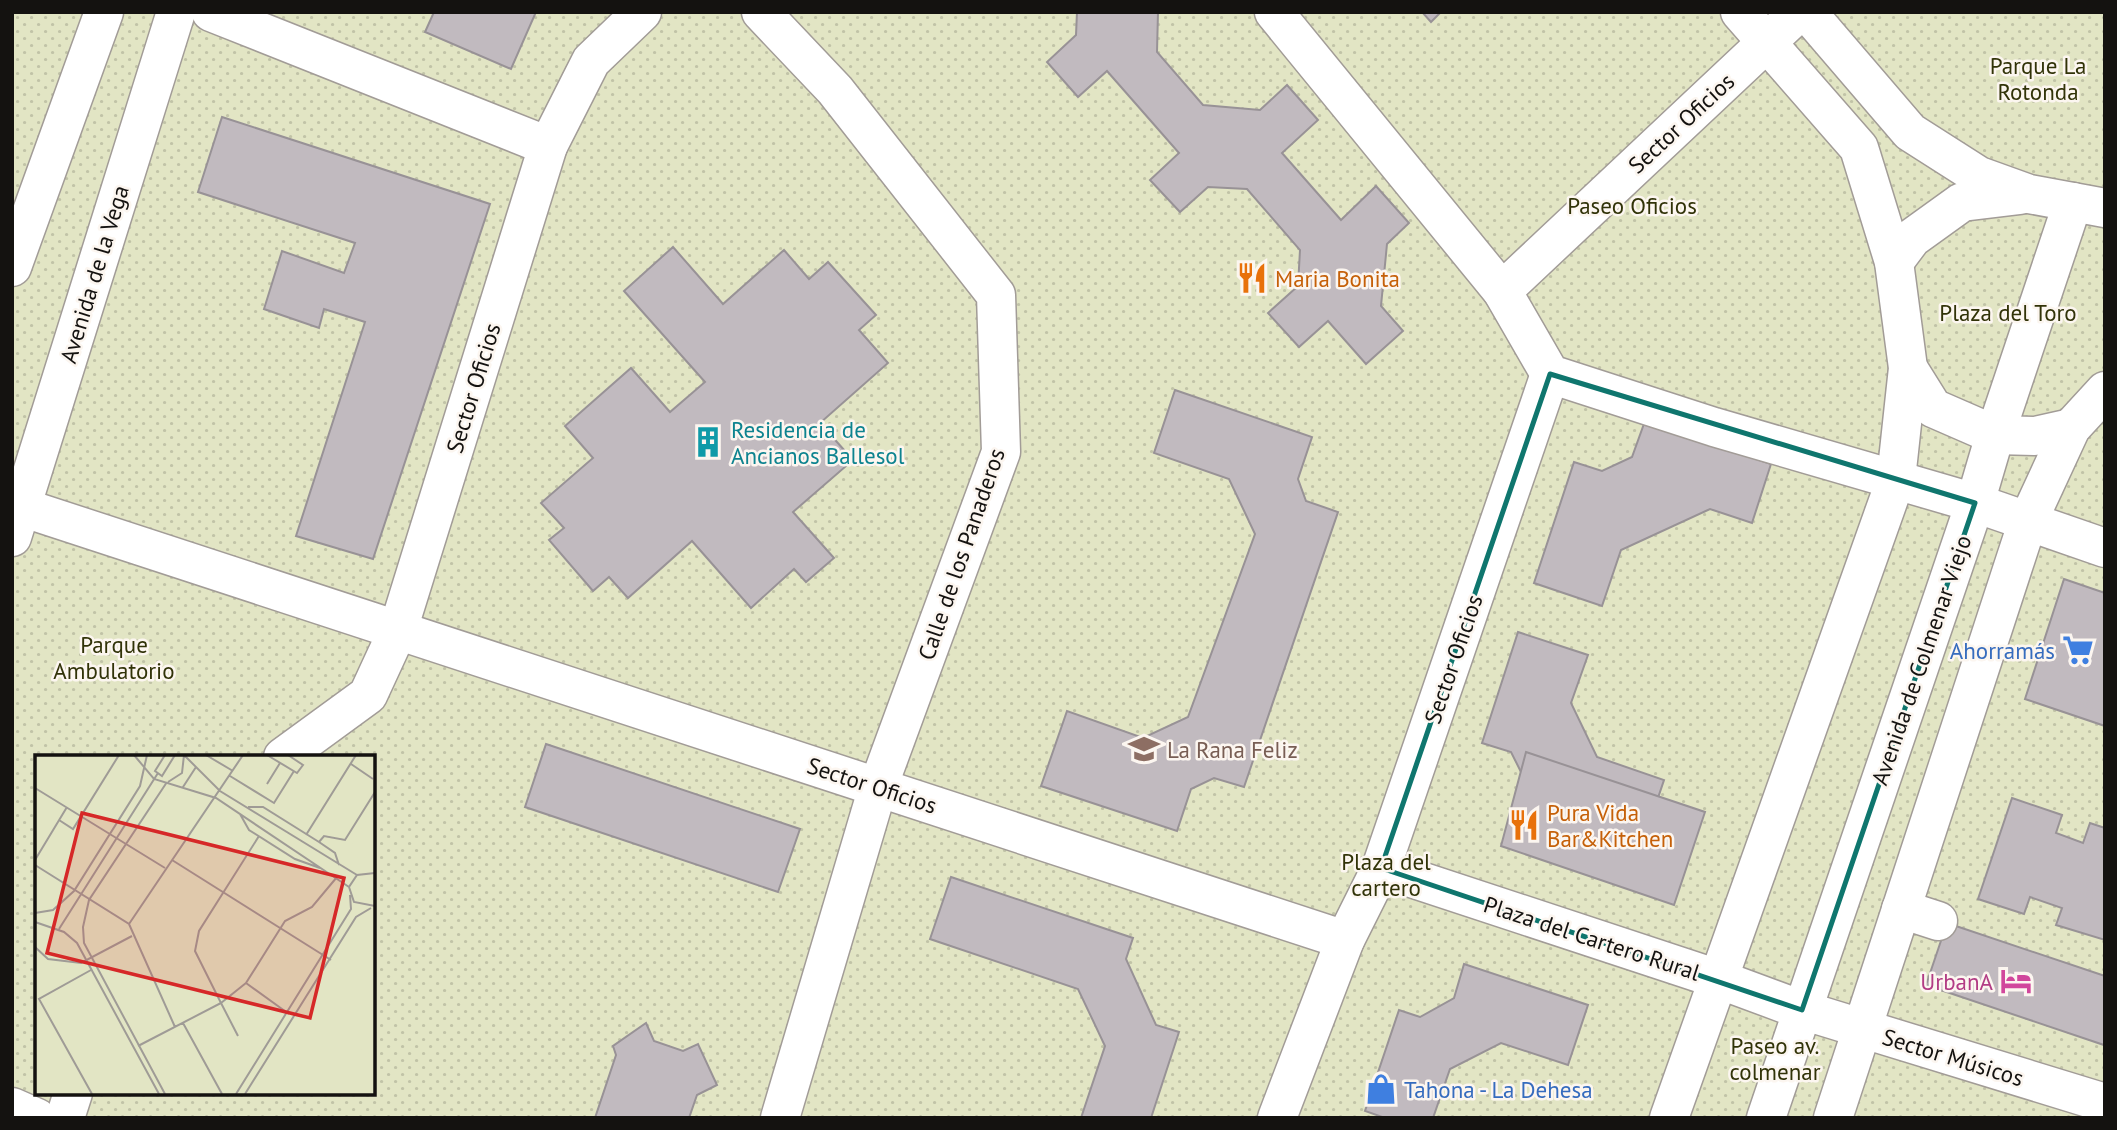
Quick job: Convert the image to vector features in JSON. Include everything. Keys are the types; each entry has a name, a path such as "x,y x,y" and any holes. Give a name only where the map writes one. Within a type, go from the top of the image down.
{"street":[{"path":"12,267 104,12"},
{"name":"Avenida de la Vega","path":"15,516 176,12"},
{"path":"211,12 548,146"},
{"name":"Sector Oficios","path":"286,755 368,695 398,630 548,146 591,61 642,12"},
{"name":"Calle de los Panaderos","path":"761,12 835,90 996,295 1000,452 878,787 780,1118"},
{"path":"1274,12 1502,290 1550,374 1714,427 1975,503 2105,548"},
{"path":"1669,1118 1896,479 1908,368 1894,262 1859,148 1740,12"},
{"name":"Sector Oficios","path":"1502,290 1799,12"},
{"path":"1807,12 1910,132 1979,176 2029,194 2089,205"},
{"path":"1894,262 1912,238 1962,202 2029,194"},
{"name":"Avenida de Colmenar Viejo","path":"1766,1118 1975,503 1995,435 2089,205"},
{"path":"1908,368 1933,408 1995,435 2035,436 2071,428"},
{"name":"Sector Oficios","path":"1277,1118 1345,940 1381,868 1550,374"},
{"path":"1833,1118 2028,521 2071,428 2105,391"},
{"name":"Sector Oficios","path":"15,516 398,630 1345,940"},
{"name":"Plaza del Cartero Rural","path":"1381,868 1718,979 1802,1010"},
{"path":"1900,909 1938,921"},
{"name":"Sector Músicos","path":"1802,1010 2105,1103"},
{"path":"65,1118 72,1095"},
{"path":"12,1107 37,1118"}],"highlighted area":[{"path":"1550,374 1975,503 1802,1010 1381,868"}],"green space":[{"path":"12,12 2105,12 2105,1118 12,1118"}],"building":[{"path":"434,12 536,12 511,69 425,32"},
{"path":"1077,12 1158,12 1157,52 1203,105 1260,110 1287,85 1318,120 1282,153 1341,220 1376,186 1409,223 1387,244 1381,306 1403,331 1366,364 1328,321 1299,347 1268,313 1298,286 1300,250 1247,189 1208,187 1180,212 1150,180 1179,153 1107,71 1078,97 1047,62 1076,35"},
{"path":"1422,12 1441,12 1431,22"},
{"path":"222,117 490,204 373,559 296,536 365,322 324,309 319,328 264,309 282,251 344,273 355,243 198,192"},
{"name":"Residencia de Ancianos Ballesol","path":"673,247 723,304 784,250 809,279 828,262 876,315 859,330 888,363 820,423 853,460 793,512 834,558 806,582 794,569 751,608 692,541 628,598 609,577 593,591 549,540 564,528 541,503 593,458 565,426 631,368 670,412 705,382 624,291"},
{"path":"1175,390 1312,437 1298,479 1306,501 1338,512 1244,787 1214,778 1191,789 1177,831 1041,786 1067,711 1143,738 1188,717 1255,534 1229,479 1154,453"},
{"path":"1645,421 1771,464 1752,523 1710,509 1621,550 1602,606 1534,583 1574,462 1602,471 1632,457"},
{"path":"2064,579 2105,593 2105,726 2025,699"},
{"path":"1518,632 1588,655 1571,703 1597,757 1664,780 1641,848 1516,806 1525,780 1511,752 1482,743"},
{"path":"546,744 800,829 778,892 525,807"},
{"path":"1526,752 1705,812 1674,905 1501,846"},
{"path":"2012,798 2062,815 2056,833 2083,843 2090,823 2105,828 2105,940 2056,925 2062,908 2030,897 2024,914 1978,899"},
{"path":"951,877 1133,938 1126,959 1156,1025 1179,1032 1151,1118 1081,1118 1105,1046 1078,989 930,939"},
{"name":"UrbanA","path":"1947,923 2105,976 2104,1045 1926,985"},
{"path":"1464,964 1588,1005 1568,1065 1501,1043 1450,1069 1433,1118 1385,1118 1365,1111 1399,1010 1420,1017 1454,998"},
{"path":"646,1023 654,1041 683,1051 698,1044 717,1085 697,1095 689,1118 595,1118 616,1055 613,1046"}],"place":[{"name":"Maria Bonita","path":"1252,278"},
{"name":"Residencia de Ancianos Ballesol","path":"708,442"},
{"name":"Ahorramás","path":"2078,650"},
{"name":"La Rana Feliz","path":"1144,749"},
{"name":"Pura Vida Bar&Kitchen","path":"1524,825"},
{"name":"UrbanA","path":"2016,981"},
{"name":"Tahona - La Dehesa","path":"1381,1089"}],"park label":[{"name":"Parque La Rotonda","path":"2038,78"},
{"name":"Paseo Oficios","path":"1632,205"},
{"name":"Plaza del Toro","path":"2008,312"},
{"name":"Parque Ambulatorio","path":"114,657"},
{"name":"Plaza del cartero","path":"1386,874"},
{"name":"Paseo av. colmenar","path":"1775,1058"}]}
